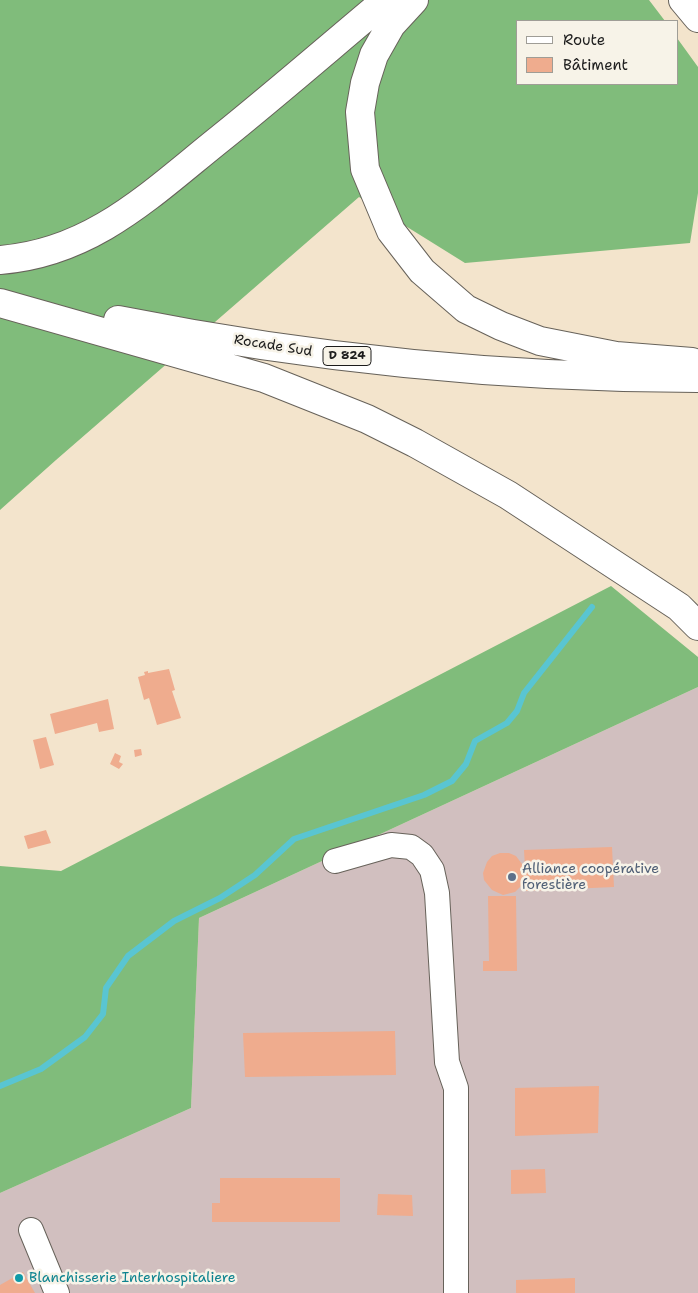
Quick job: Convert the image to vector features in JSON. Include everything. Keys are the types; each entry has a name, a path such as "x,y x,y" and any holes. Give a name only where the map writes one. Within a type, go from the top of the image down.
{"main road":[{"path":"0,260 50,252 85,238 113,223 261,106 386,0"},
{"path":"414,0 391,25 374,55 365,83 360,112 365,169 391,231 422,271 466,309 501,326 540,341 616,356 698,362"},
{"path":"683,0 698,18"},
{"name":"Rocade Sud","path":"0,296 163,329 311,352 455,369 620,378 698,378"},
{"path":"0,303 264,378 367,419 415,443 508,495 679,607 698,626"}],"street":[{"path":"335,862 391,845 412,847 422,855 432,870 437,893 447,1062 456,1088 456,1293"},
{"path":"31,1230 57,1293"}],"shaded area":[{"path":"698,687 698,1293 0,1293 0,1193 191,1108 199,918"}],"green space":[{"path":"0,0 649,0 664,20 516,20 516,85 678,85 678,39 698,67 698,193 690,243 465,263 359,197 0,510"},
{"path":"611,586 698,657 698,687 199,918 191,1108 0,1193 0,866 61,871"}],"building":[{"path":"169,669 175,690 172,691 181,718 157,725 149,698 144,700 138,677 145,675 144,672"},
{"path":"108,699 114,729 99,732 97,723 55,734 50,714"},
{"path":"46,737 54,765 40,769 33,740"},
{"path":"141,749 142,755 135,757 134,750"},
{"path":"115,753 121,756 119,762 123,764 119,769 110,764"},
{"path":"46,830 51,843 28,849 24,836"},
{"path":"612,847 614,887 525,891 525,878 522,885 515,892 503,895 492,890 484,880 483,873 487,862 492,856 500,853 509,853 516,856 525,868 524,850"},
{"path":"488,896 516,896 517,971 483,971 483,961 489,961"},
{"path":"395,1031 396,1075 245,1077 243,1033"},
{"path":"599,1086 598,1133 515,1136 515,1088"},
{"path":"545,1169 546,1193 511,1194 511,1170"},
{"path":"220,1178 340,1178 340,1222 212,1222 212,1203 220,1203"},
{"path":"378,1194 412,1195 413,1216 377,1215"},
{"name":"Blanchisserie Interhospitaliere","path":"23,1272 35,1293 0,1293 0,1285"},
{"path":"575,1278 575,1293 516,1293 516,1280"}],"waterway":[{"path":"0,1086 41,1069 85,1037 103,1014 106,988 128,956 174,921 220,898 255,875 294,839 424,795 452,781 466,764 475,741 507,723 517,711 524,693 592,607"}],"place":[{"name":"Alliance coopérative forestière","path":"512,877"},
{"name":"Blanchisserie Interhospitaliere","path":"19,1278"}]}
